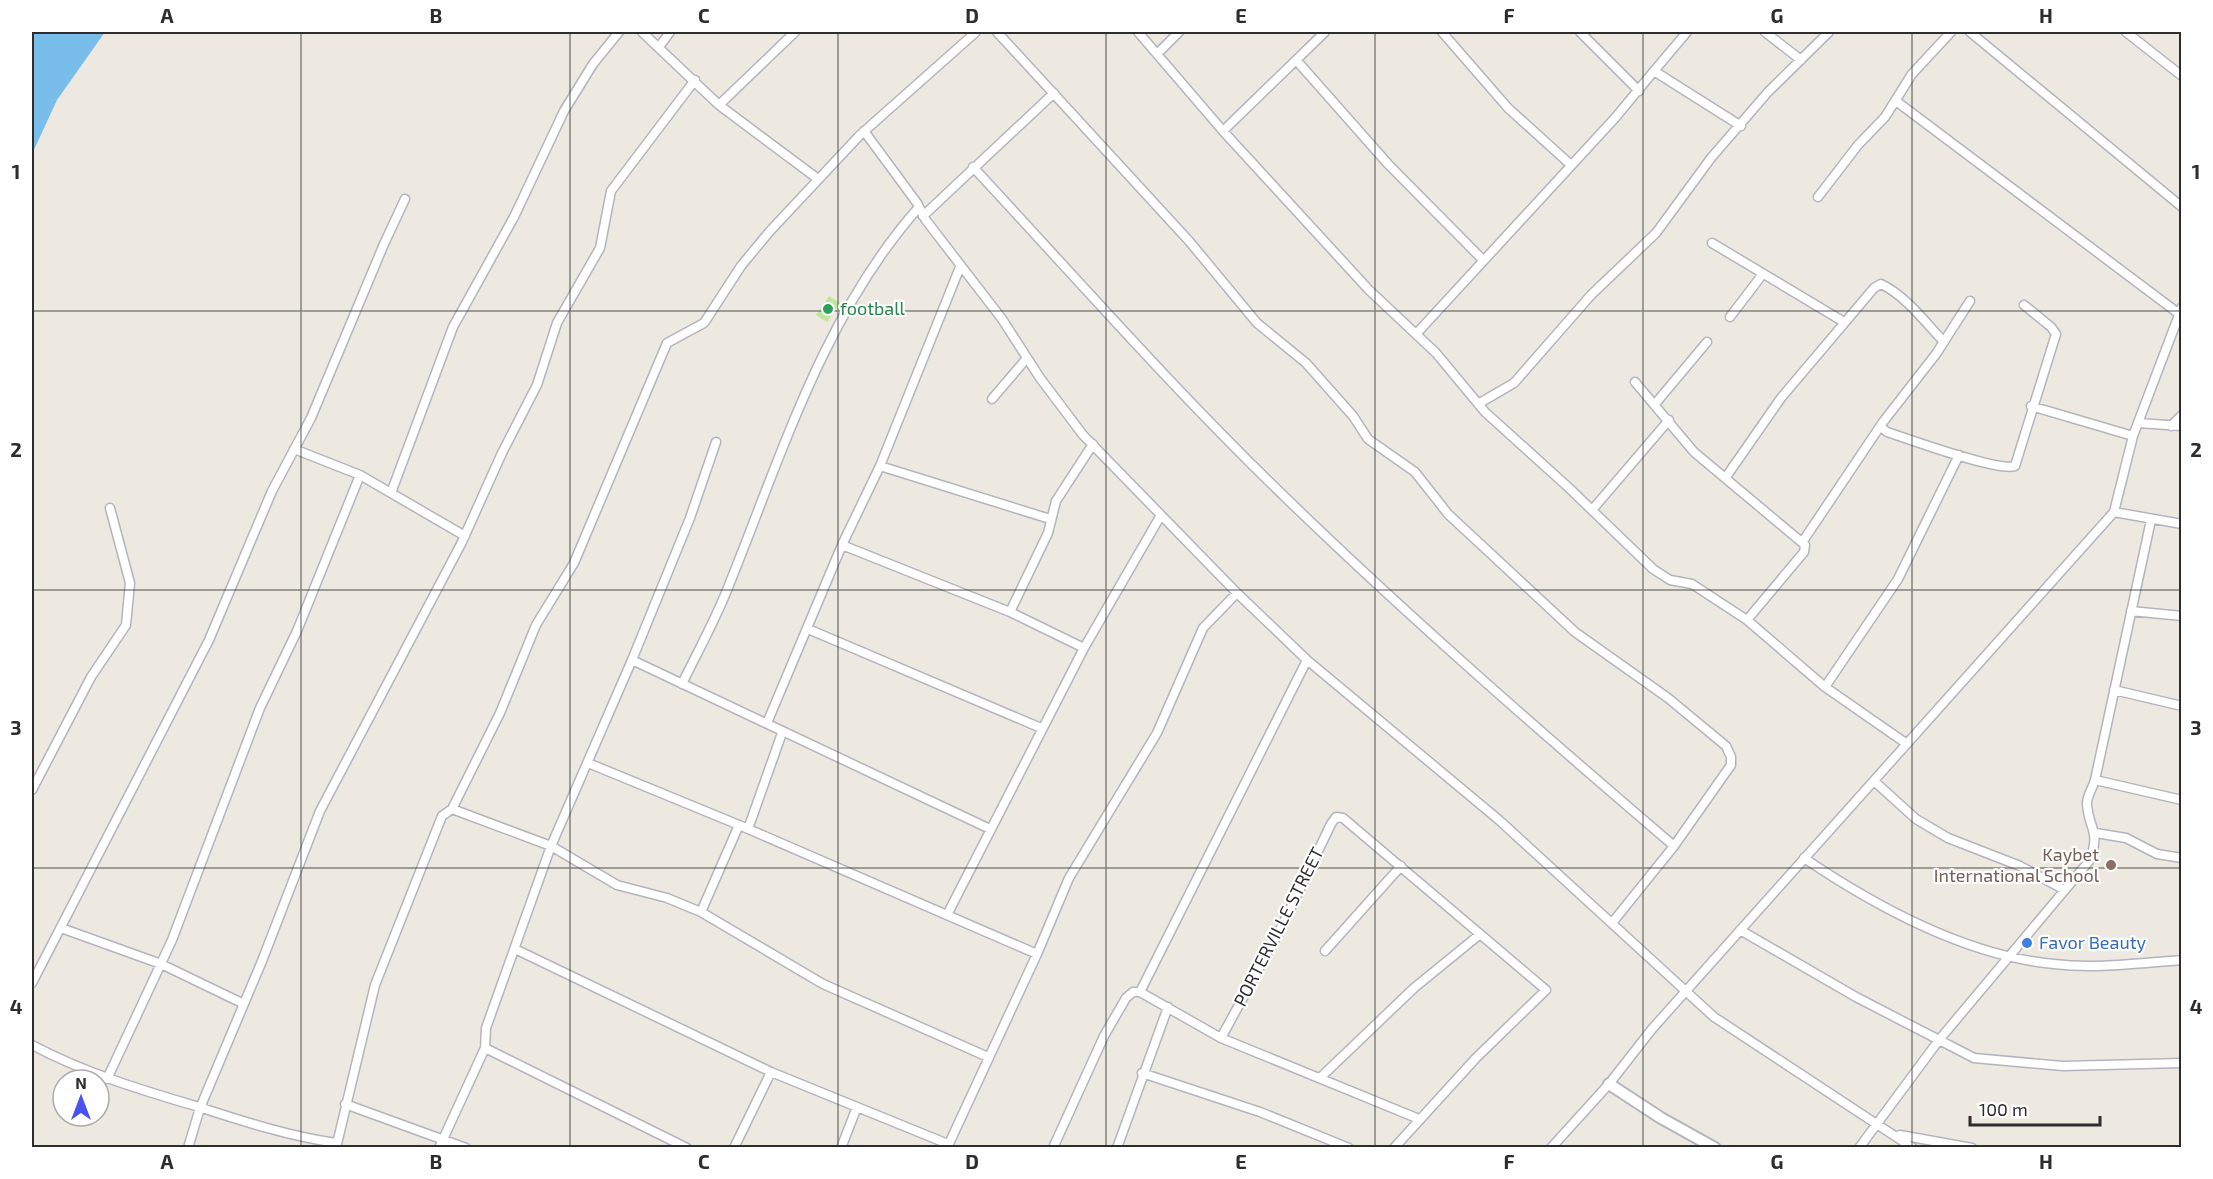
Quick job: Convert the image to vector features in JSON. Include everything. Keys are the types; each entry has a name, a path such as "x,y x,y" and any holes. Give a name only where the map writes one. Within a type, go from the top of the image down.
{"street":[{"path":"391,494 453,327 514,217 564,111 593,64 619,32"},
{"path":"642,32 719,105 818,179"},
{"path":"659,47 670,32"},
{"path":"719,105 795,32"},
{"path":"111,1080 296,1137 336,1145 375,985 442,816 452,809 500,713 536,625 574,563 667,343 704,323 757,245 818,179 901,95 976,32"},
{"path":"997,32 1189,241 1257,322 1306,363 1353,416 1368,439 1415,472 1448,514 1575,632 1668,698 1726,746 1731,757 1731,765 1674,846 1612,923"},
{"path":"1138,32 1223,131 1369,291 1417,333 1478,404 1653,569 1670,580 1692,584 1747,620 1825,687 1907,744"},
{"path":"1156,54 1179,32"},
{"path":"1223,131 1297,61 1324,32"},
{"path":"1442,32 1508,108 1571,165"},
{"path":"1580,32 1639,91"},
{"path":"1417,333 1639,91 1687,32"},
{"path":"1765,32 1801,60"},
{"path":"1478,404 1514,383 1590,295 1656,233 1711,158 1768,92 1829,32"},
{"path":"1818,197 1896,100 1912,74 1951,32"},
{"path":"1970,32 2181,207"},
{"path":"2126,32 2181,76"},
{"path":"1297,61 1388,164 1483,260"},
{"path":"1654,71 1741,126"},
{"path":"188,1148 200,1108 320,812 465,536 502,453 537,385 557,323 600,248 611,191 695,80"},
{"path":"682,684 728,588 782,446 833,337 876,259 921,212 974,167 1054,93"},
{"path":"1551,1148 1609,1084 1686,991 2114,512 2133,436 2180,310 1896,100"},
{"path":"864,131 960,267 997,313 1073,423 1237,593 1307,660 1499,820 1714,1017 1897,1135 1913,1148"},
{"path":"974,167 1162,374 1286,498 1444,648 1674,846"},
{"path":"32,983 209,639 272,491 311,418 384,244 405,200"},
{"path":"1712,243 1844,322"},
{"path":"767,723 842,545 880,466 960,267"},
{"path":"1730,317 1762,275"},
{"path":"1726,477 1781,398 1844,322 1881,284 1909,305 1944,342"},
{"path":"1747,620 1804,552 1803,541 1881,427 1944,342 1970,301"},
{"path":"1881,427 1887,432 1959,455 2004,467 2015,466 2031,406 2056,334 2051,327 2024,305"},
{"path":"1655,404 1707,342"},
{"path":"992,399 1027,358"},
{"path":"1635,382 1694,452 1803,541"},
{"path":"2031,406 2133,436"},
{"path":"2171,426 2181,415"},
{"path":"1592,510 1669,420"},
{"path":"2138,423 2181,426"},
{"path":"439,1148 484,1048 486,1028 551,846 632,660 690,518 716,442"},
{"path":"1010,612 1048,533 1059,493 1093,444"},
{"path":"294,449 360,475 465,536"},
{"path":"1825,687 1898,579 1959,455"},
{"path":"880,466 1050,519"},
{"path":"111,1070 161,964 260,708 297,631 360,475"},
{"path":"32,790 91,677 126,625 130,584 110,508"},
{"path":"2114,512 2181,524"},
{"path":"947,915 1041,728 1084,648 1161,515"},
{"path":"1859,1148 1939,1040 2011,956 2063,889 2090,860 2096,843 2096,833 2087,802 2095,780 2151,520"},
{"path":"842,545 1010,612 1084,648"},
{"path":"515,949 771,1072 947,1146 1037,954 1069,878 1157,733 1203,628 1237,593"},
{"path":"2131,611 2181,616"},
{"path":"808,629 1041,728"},
{"path":"632,660 767,723 782,733 990,829"},
{"path":"1140,992 1307,660"},
{"path":"2114,690 2181,706"},
{"path":"701,912 744,827 782,733"},
{"path":"588,763 744,827 1037,954"},
{"path":"2095,780 2181,800"},
{"path":"1874,781 1916,819 1948,838 2020,866 2063,889"},
{"path":"452,809 551,846 617,885 667,898 701,912 823,984 988,1057"},
{"name":"PORTERVILLE STREET","path":"1221,1038 1282,926 1336,817 1351,823 1401,866"},
{"path":"2096,833 2126,838 2157,854 2181,858"},
{"path":"1804,858 1848,888 1921,926 2011,956 2053,964 2096,966 2181,960"},
{"path":"1326,951 1401,866 1546,990 1419,1119 1394,1148"},
{"path":"61,928 161,964 244,1004"},
{"path":"1740,930 1856,997 1965,1054 1988,1060 2063,1066 2181,1063"},
{"path":"1322,1077 1414,988 1479,935"},
{"path":"1053,1148 1104,1036 1126,998 1133,992 1140,992 1221,1038 1322,1077 1419,1119"},
{"path":"1117,1148 1142,1073 1168,1007"},
{"path":"32,1045 83,1068"},
{"path":"484,1048 687,1148"},
{"path":"734,1148 771,1072"},
{"path":"1142,1073 1260,1112 1349,1148"},
{"path":"1609,1084 1661,1118 1715,1148"},
{"path":"345,1104 443,1137 466,1148"},
{"path":"841,1148 857,1107"},
{"path":"1897,1135 1972,1148"}],"green space":[{"name":"football","path":"829,296 840,303 827,322 816,315"}],"water":[{"path":"32,32 105,32 57,100 32,154"}],"place":[{"name":"football","path":"828,309"},
{"name":"Kaybet International School","path":"2111,865"},
{"name":"Favor Beauty","path":"2027,943"}]}
